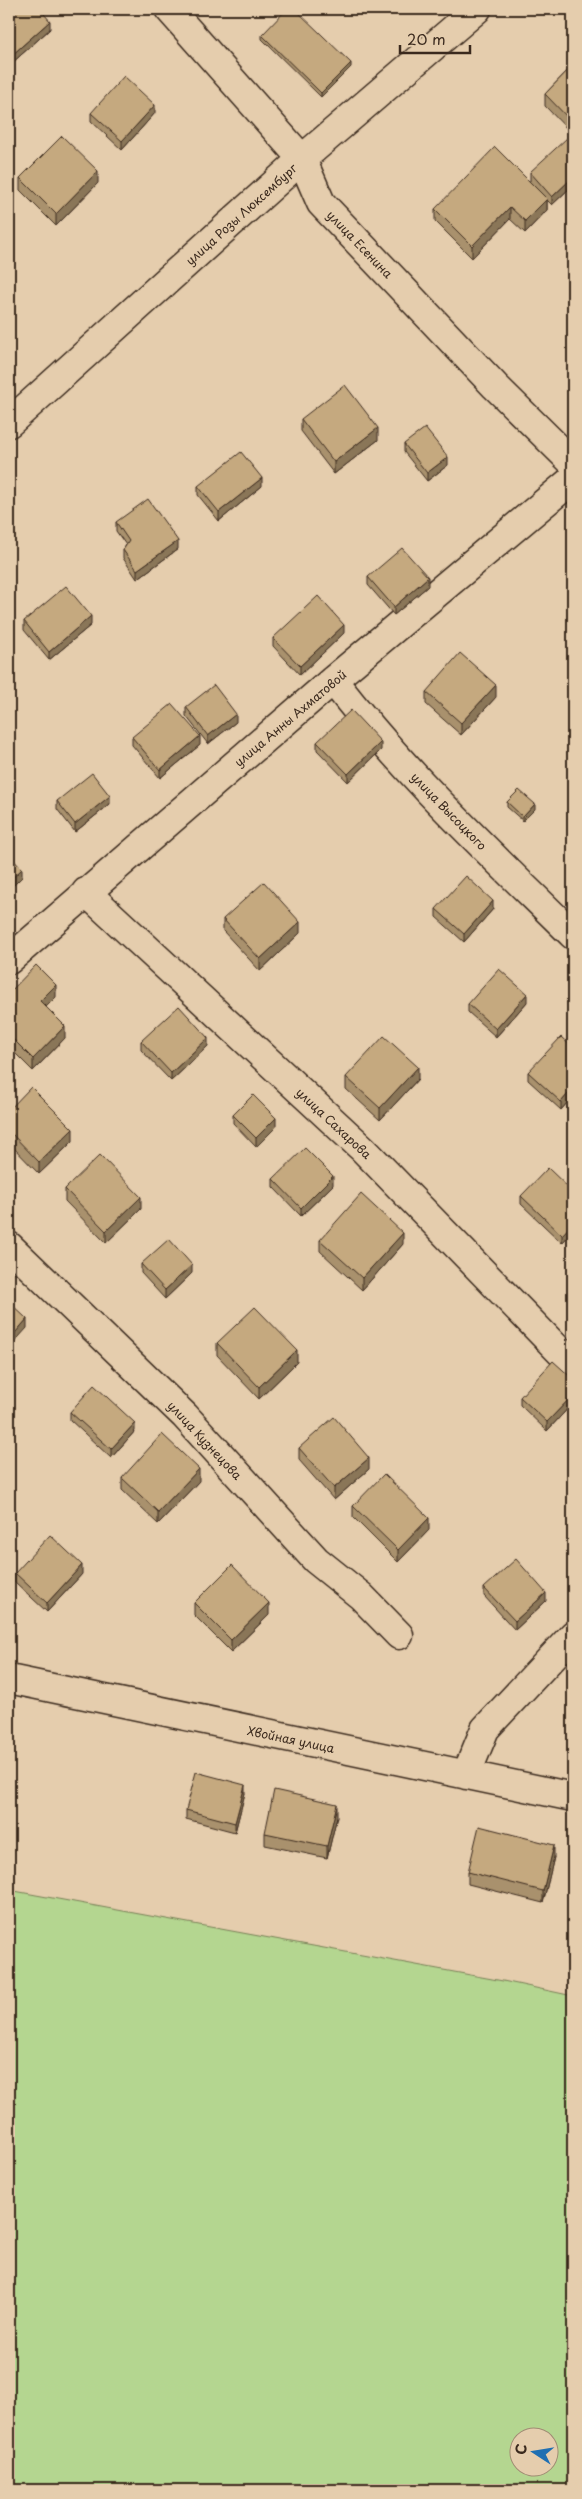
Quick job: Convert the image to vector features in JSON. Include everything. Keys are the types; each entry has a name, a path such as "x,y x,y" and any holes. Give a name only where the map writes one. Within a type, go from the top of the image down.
{"street":[{"name":"улица Есенина","path":"169,9 302,159 321,203 495,386 573,463"},
{"name":"улица Розы Люксембург","path":"9,423 302,159 477,9"},
{"name":"улица Анны Ахматовой","path":"9,960 333,680 573,479"},
{"name":"улица Высоцкого","path":"333,680 368,726 458,821 573,935"},
{"name":"улица Сахарова","path":"86,892 363,1149 573,1365"},
{"name":"улица Кузнецова","path":"9,1246 185,1416 316,1560 361,1596 399,1635"},
{"path":"466,1775 485,1729 573,1635"},
{"name":"Хвойная улица","path":"9,1679 573,1798"}],"green space":[{"path":"9,1890 503,1981 573,1996 573,2490 9,2490"}],"building":[{"path":"14,9 40,9 50,21 12,55 9,51 9,13"},
{"path":"287,9 295,9 351,63 321,93 262,35"},
{"path":"573,65 573,123 545,94"},
{"path":"124,76 155,105 122,141 91,113"},
{"path":"62,136 98,171 56,214 20,178"},
{"path":"567,138 573,145 573,177 552,197 530,172"},
{"path":"495,147 547,199 525,221 510,207 472,246 435,209"},
{"path":"345,385 378,428 334,462 301,419"},
{"path":"425,428 448,457 427,473 404,444"},
{"path":"241,452 262,478 219,512 198,486"},
{"path":"148,499 178,541 137,570 123,550 129,541 116,522"},
{"path":"402,548 428,577 394,607 368,577"},
{"path":"66,586 91,616 49,652 24,621"},
{"path":"318,596 344,625 300,666 273,638"},
{"path":"460,653 496,685 461,723 426,692"},
{"path":"214,685 236,714 208,736 186,707"},
{"path":"172,704 200,736 160,770 132,737"},
{"path":"351,710 381,742 348,774 317,742"},
{"path":"92,773 110,796 75,824 57,801"},
{"path":"519,790 535,804 523,817 507,802"},
{"path":"9,855 22,869 9,881"},
{"path":"466,876 493,901 464,934 436,909"},
{"path":"264,882 300,922 260,959 223,919"},
{"path":"36,965 56,985 40,1001 65,1026 33,1059 9,1037 9,993"},
{"path":"499,969 527,994 496,1029 468,1004"},
{"path":"179,1006 208,1038 171,1073 141,1041"},
{"path":"384,1036 418,1067 380,1108 346,1077"},
{"path":"561,1037 573,1048 573,1088 561,1102 528,1072"},
{"path":"31,1087 73,1129 39,1162 9,1131 9,1110"},
{"path":"253,1095 276,1118 256,1138 233,1115"},
{"path":"305,1148 333,1176 301,1208 273,1179"},
{"path":"100,1155 141,1197 106,1231 65,1189"},
{"path":"548,1168 573,1192 573,1223 562,1235 521,1196"},
{"path":"361,1194 403,1233 362,1278 320,1240"},
{"path":"169,1239 192,1265 165,1290 141,1264"},
{"path":"9,1302 27,1319 9,1340"},
{"path":"255,1307 297,1350 259,1387 217,1343"},
{"path":"553,1361 573,1379 573,1395 547,1422 520,1397"},
{"path":"94,1385 135,1423 111,1449 70,1412"},
{"path":"334,1417 369,1458 334,1488 299,1448"},
{"path":"162,1434 199,1469 158,1512 122,1478"},
{"path":"384,1474 429,1518 398,1550 353,1506"},
{"path":"50,1535 82,1565 47,1603 15,1573"},
{"path":"516,1559 546,1593 515,1621 484,1588"},
{"path":"232,1565 269,1603 231,1640 194,1603"},
{"path":"9,1716 12,1717 9,1734"},
{"path":"196,1772 245,1785 235,1823 186,1810"},
{"path":"274,1790 337,1804 327,1846 265,1833"},
{"path":"479,1826 554,1845 543,1891 468,1872"}]}
